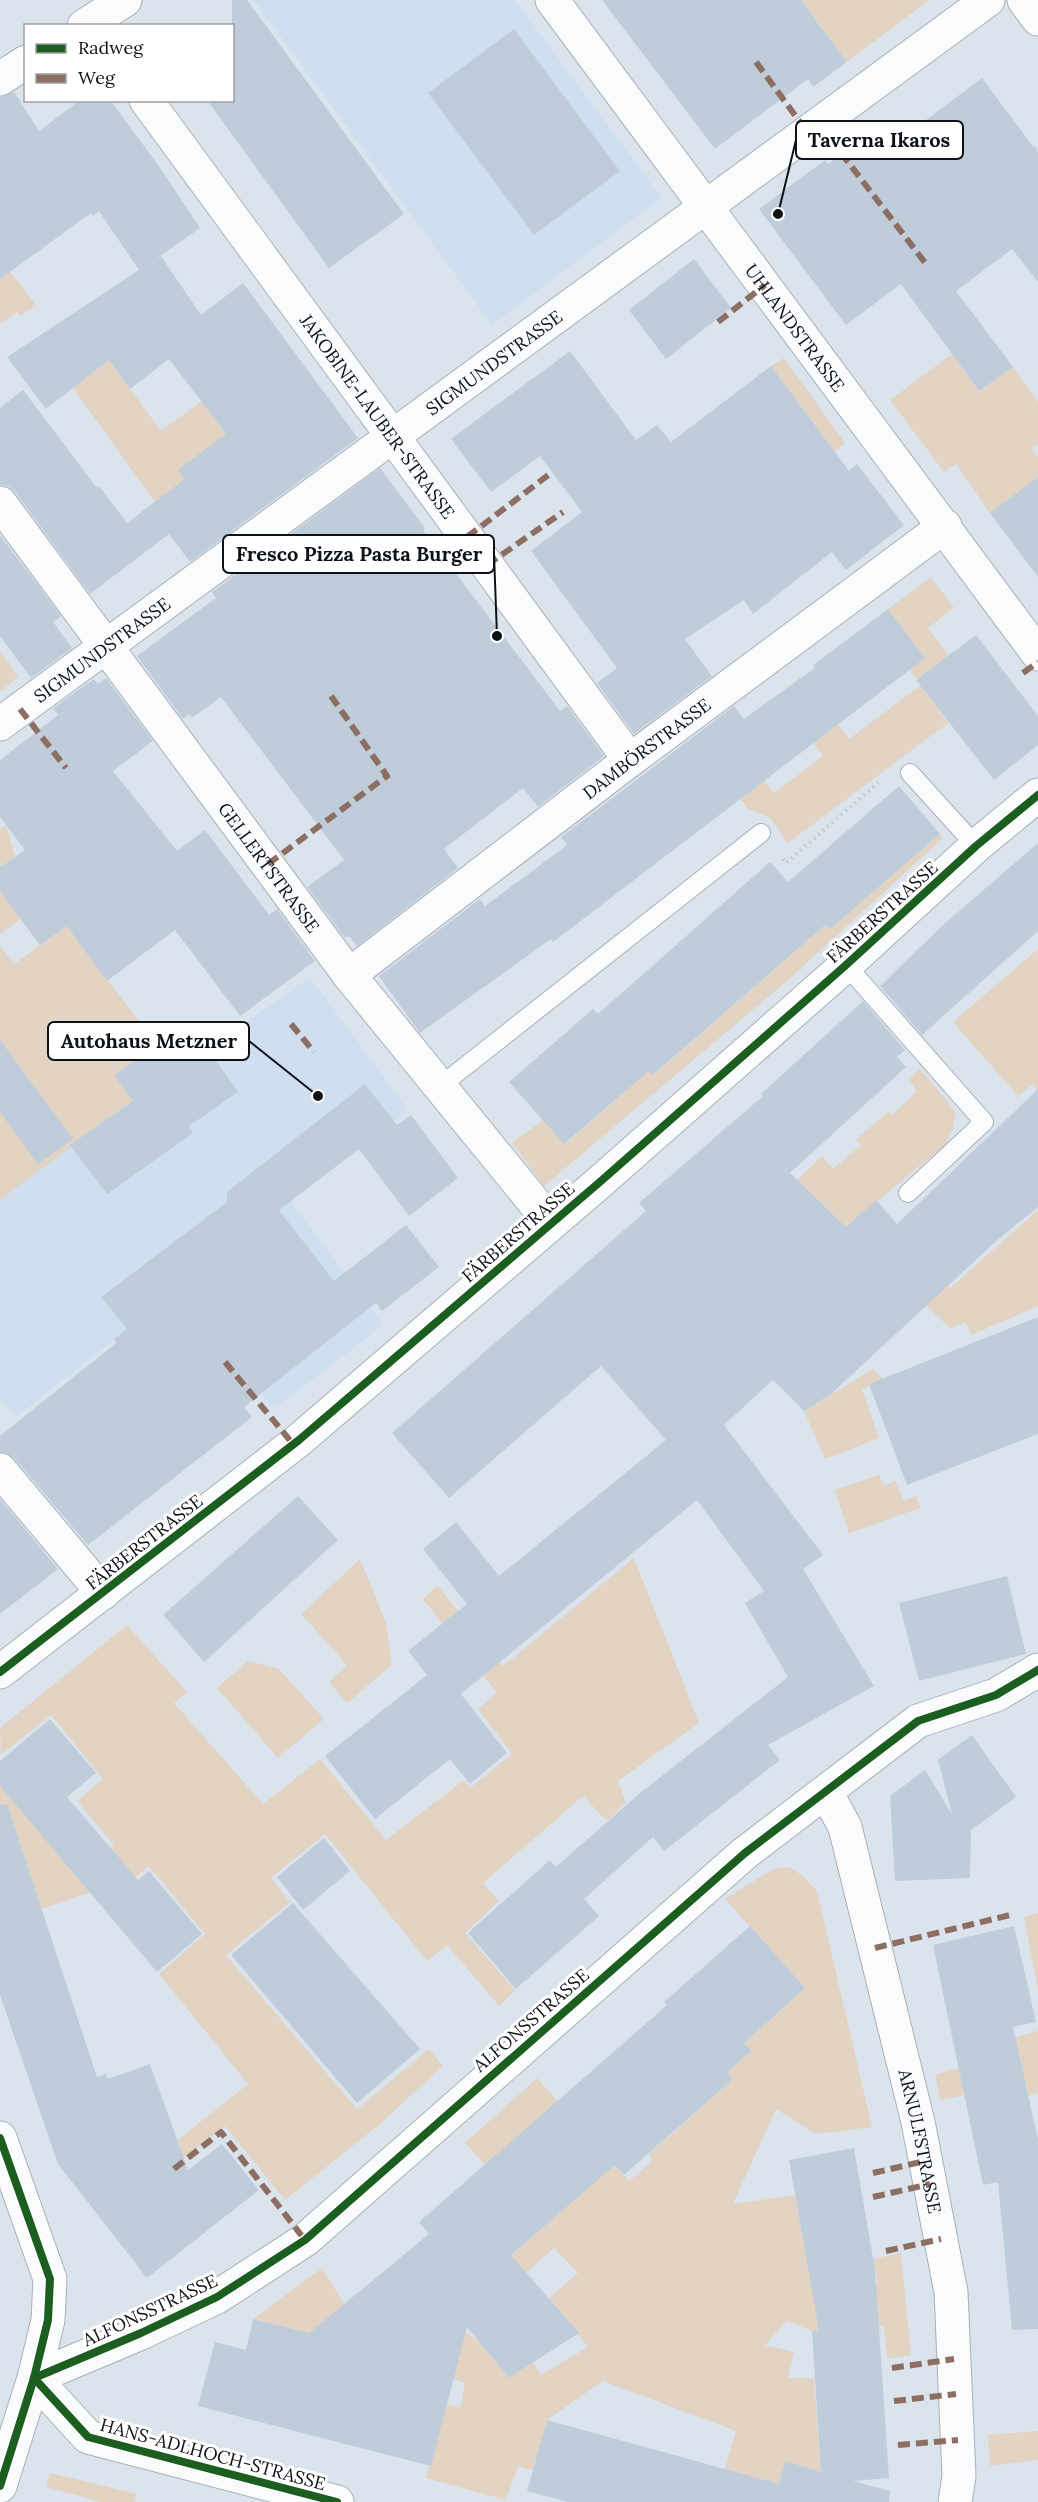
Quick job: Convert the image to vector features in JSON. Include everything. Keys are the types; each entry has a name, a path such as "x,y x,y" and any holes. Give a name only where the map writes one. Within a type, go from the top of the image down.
{"street":[{"path":"88,24 125,0"},
{"name":"UHLANDSTRASSE","path":"552,0 1038,654"},
{"name":"SIGMUNDSTRASSE","path":"0,724 708,208 988,0"},
{"path":"1024,0 1038,19"},
{"path":"0,78 24,63"},
{"name":"JAKOBINE-LAUBER-STRASSE","path":"147,102 630,760"},
{"name":"GELLERTSTRASSE","path":"0,503 349,975 551,1223"},
{"name":"DAMBÖRSTRASSE","path":"349,975 630,760 945,526"},
{"name":"FÄRBERSTRASSE","path":"0,1672 299,1440 846,965 976,846 1038,795"},
{"path":"0,1470 103,1593"},
{"name":"ALFONSSTRASSE","path":"34,2378 217,2297 305,2240 745,1853 918,1721 996,1695 1038,1670"},
{"name":"ARNULFSTRASSE","path":"825,1792 845,1827 918,2122 951,2292 960,2476 955,2502"},
{"path":"0,2138 50,2279 48,2320 34,2378 0,2486"},
{"name":"HANS-ADLHOCH-STRASSE","path":"34,2378 88,2437 337,2502"}],"lane":[{"path":"910,773 976,846"},
{"path":"439,1087 760,833"},
{"path":"846,965 984,1122 908,1193"}],"path":[{"path":"783,859 786,863 888,774 910,773"}],"shaded area":[{"path":"254,0 515,0 662,198 492,325"},
{"path":"753,0 929,0 847,62 807,7 773,31"},
{"path":"0,259 36,305 20,316 17,312 0,324"},
{"path":"952,354 979,391 1013,367 1038,402 1038,444 1032,449 1038,457 1038,477 990,513 956,464 944,472 890,400"},
{"path":"784,358 845,443 787,490 818,429 771,366"},
{"path":"109,360 161,431 202,401 263,422 155,502 73,388"},
{"path":"931,577 954,608 928,628 949,656 940,684 927,694 948,723 788,843 770,818 748,809 703,749 727,731 774,793 823,756 777,695 801,677 849,739 921,685 894,649 909,637 888,609"},
{"path":"0,651 18,677 0,692"},
{"path":"6,825 15,856 0,867 0,829"},
{"path":"940,834 943,838 787,981 544,1186 512,1143 543,1120 565,1144 649,1071 654,1075 825,925 830,929"},
{"path":"0,891 21,919 0,934"},
{"path":"67,926 157,1045 133,1100 0,1200 0,946 14,964"},
{"path":"1038,949 1038,1091 1032,1085 1018,1096 953,1022"},
{"path":"310,977 408,1110 291,1201 384,1325 274,1409 179,1289 15,1418 0,1398 0,1200 70,1145"},
{"path":"920,1069 956,1112 952,1132 945,1145 846,1227 797,1180 822,1156 833,1169 861,1145 856,1139 888,1112 892,1115 917,1091 909,1079"},
{"path":"1038,1210 1038,1306 971,1335 966,1322 950,1328 899,1280 923,1259 950,1288"},
{"path":"873,1369 884,1380 862,1389 879,1438 825,1459 804,1411"},
{"path":"879,1475 883,1486 896,1481 903,1501 916,1496 920,1508 849,1533 835,1490"},
{"path":"634,1558 699,1723 618,1781 626,1803 607,1821 583,1796 483,1883 499,1901 465,1933 515,1990 499,2006 447,1945 427,1961 325,1834 271,1878 290,1902 226,1955 357,2109 429,2049 443,2066 380,2124 285,2200 225,2126 171,2167 160,2154 248,2084 159,1974 205,1934 149,1866 122,1888 97,1861 114,1845 77,1801 103,1779 51,1715 1,1755 0,1728 127,1625 187,1692 174,1703 263,1804 320,1759 386,1840 464,1780 470,1788 512,1754 478,1709 497,1693 423,1599 438,1586 503,1666"},
{"path":"360,1559 386,1623 392,1665 347,1703 329,1682 347,1665 301,1614"},
{"path":"248,1661 279,1669 324,1719 278,1758 217,1688"},
{"path":"0,1782 93,1891 35,1911 0,1816"},
{"path":"789,1867 803,1876 817,1891 872,2127 816,2134 776,2109 733,2204 795,2195 813,2294 878,2283 873,2259 901,2253 911,2355 887,2359 884,2326 812,2331 787,2321 765,2345 794,2352 788,2378 814,2378 821,2472 786,2462 775,2496 716,2500 736,2431 603,2381 547,2420 533,2470 518,2466 506,2500 426,2478 447,2404 460,2408 465,2383 453,2379 452,2321 480,2343 509,2378 533,2363 541,2375 588,2347 549,2298 578,2273 554,2248 526,2273 499,2266 589,2187 485,2165 465,2143 537,2078 629,2181 652,2161 649,2154 733,2079 727,2072 751,2051 744,2043 805,1988 725,1899 775,1868"},
{"path":"1038,1913 1038,1991 1024,1917"},
{"path":"1038,2031 1038,2093 1028,2096 1025,2083 940,2100 935,2075 982,2062 979,2048"},
{"path":"322,2268 344,2304 356,2348 253,2319"},
{"path":"1038,2431 1038,2460 990,2466 988,2435"},
{"path":"50,2473 137,2494 135,2502 101,2502 46,2487"}],"building":[{"path":"232,0 247,0 404,214 329,268 208,102 234,102 234,24 232,24"},
{"path":"602,0 801,0 847,62 813,87 808,79 715,149"},
{"path":"514,29 620,171 534,235 428,93"},
{"path":"982,78 1038,153 1038,282 1012,249 956,291 1013,367 979,391 901,284 846,325 759,209 825,160 828,164 880,126 894,144"},
{"path":"14,92 39,131 77,102 111,102 161,169 200,228 146,266 161,256 201,315 243,283 358,438 190,562 169,534 90,594 15,492 8,486 0,485 0,408 23,390 97,488 99,486 127,523 185,479 178,470 226,434 169,359 130,389 109,360 46,409 7,357 139,270 99,211 93,216 91,213 0,279 0,98"},
{"path":"694,259 731,308 666,359 629,310"},
{"path":"570,351 636,440 657,425 671,442 771,366 849,471 857,464 904,525 846,570 832,552 753,614 744,600 685,639 712,676 634,734 597,683 617,668 531,551 582,512 540,456 491,492 451,439"},
{"path":"380,468 425,528 423,530 560,711 567,706 604,756 538,807 523,788 444,849 458,868 357,946 349,936 345,938 307,887 344,860 221,697 192,718 189,714 183,719 137,656 216,598 212,592"},
{"path":"1038,477 1038,577 990,513"},
{"path":"0,535 61,616 53,622 72,648 31,678 0,636"},
{"path":"888,609 925,658 553,942 551,939 420,1033 379,976 480,899 485,906 567,845 561,837 734,706 744,719 815,668 813,665"},
{"path":"976,635 1038,716 1038,745 994,780 916,680"},
{"path":"106,678 153,741 113,771 177,851 205,830 269,915 277,909 315,961 240,1016 175,930 107,981 67,926 40,945 0,891 0,867 25,850 0,817 0,760 58,715 53,708 94,679 98,684"},
{"path":"899,786 940,834 830,929 825,925 653,1075 649,1071 564,1144 509,1082 593,1009 598,1014 770,862 788,882"},
{"path":"1038,843 1038,931 922,1035 880,986 943,925"},
{"path":"863,1001 905,1050 897,1057 906,1067 790,1173 846,1227 876,1200 897,1224 1038,1089 1038,1207 994,1243 831,1394 804,1411 773,1380 724,1425 823,1555 803,1569 874,1686 768,1745 780,1760 664,1851 653,1837 584,1899 599,1916 516,1989 468,1933 550,1860 556,1867 640,1793 788,1677 745,1603 764,1591 697,1500 461,1694 507,1753 470,1784 450,1759 375,1819 325,1756 427,1675 408,1651 467,1604 423,1549 456,1522 499,1576 666,1440 601,1366 449,1498 392,1433 646,1211 639,1203 763,1096 761,1094"},
{"path":"189,1022 238,1092 189,1126 193,1133 107,1194 70,1145 133,1101 114,1075"},
{"path":"0,1040 73,1139 38,1164 0,1112"},
{"path":"365,1084 397,1125 411,1115 458,1178 409,1216 359,1149 279,1210 334,1281 406,1225 439,1267 382,1311 376,1303 244,1407 252,1417 88,1545 14,1458 0,1452 0,1436 116,1343 114,1339 127,1329 101,1297 227,1202 227,1192"},
{"path":"1038,1317 1038,1434 907,1485 869,1384"},
{"path":"298,1496 338,1540 204,1662 163,1615"},
{"path":"0,1499 58,1569 0,1614"},
{"path":"1007,1576 1026,1654 919,1681 899,1603"},
{"path":"50,1719 96,1773 67,1797 138,1880 149,1871 202,1934 157,1972 0,1786 0,1761"},
{"path":"972,1735 1016,1797 971,1830 970,1878 895,1881 890,1796 925,1770 952,1814 938,1760"},
{"path":"7,1804 97,2077 106,2074 108,2079 150,2064 188,2170 222,2144 259,2190 147,2278 58,2164 0,1995 0,1805"},
{"path":"324,1838 350,1871 303,1910 277,1877"},
{"path":"293,1903 420,2049 357,2103 231,1955"},
{"path":"750,1926 805,1988 744,2043 751,2051 727,2072 733,2079 624,2175 615,2165 511,2255 579,2333 509,2378 467,2327 431,2466 198,2406 215,2342 246,2350 253,2319 309,2333 429,2234 419,2222 667,2005 664,2002"},
{"path":"1014,1926 1036,2022 1013,2027 1038,2140 1038,2329 1012,2330 998,2182 983,2185 933,1945"},
{"path":"854,2148 875,2270 889,2478 853,2481 890,2491 889,2502 567,2502 527,2491 547,2420 779,2484 785,2461 821,2472 812,2331 819,2331 789,2160"}],"marked path":[{"path":"756,62 808,133"},
{"path":"819,124 926,264"},
{"path":"718,322 765,285"},
{"path":"467,537 551,473"},
{"path":"487,565 563,512"},
{"path":"1023,673 1038,662"},
{"path":"268,864 387,776 331,696"},
{"path":"20,709 66,768"},
{"path":"291,1024 314,1052"},
{"path":"225,1362 293,1444"},
{"path":"875,1948 1014,1914"},
{"path":"174,2169 221,2132 305,2240"},
{"path":"873,2173 925,2161"},
{"path":"873,2197 930,2184"},
{"path":"886,2251 941,2239"},
{"path":"892,2368 954,2359"},
{"path":"894,2401 956,2394"},
{"path":"898,2445 958,2440"}],"cycle path":[{"path":"0,1672 299,1440 601,1181 846,965 976,846 1038,795"},
{"path":"34,2378 141,2333 217,2297 305,2240 745,1853 918,1721 996,1695 1038,1670"},
{"path":"0,2138 50,2279 48,2320 34,2378 0,2486"},
{"path":"34,2378 88,2437 337,2502"}],"place":[{"name":"Taverna Ikaros","path":"778,214"},
{"name":"Fresco Pizza Pasta Burger","path":"497,636"},
{"name":"Autohaus Metzner","path":"318,1096"}]}
